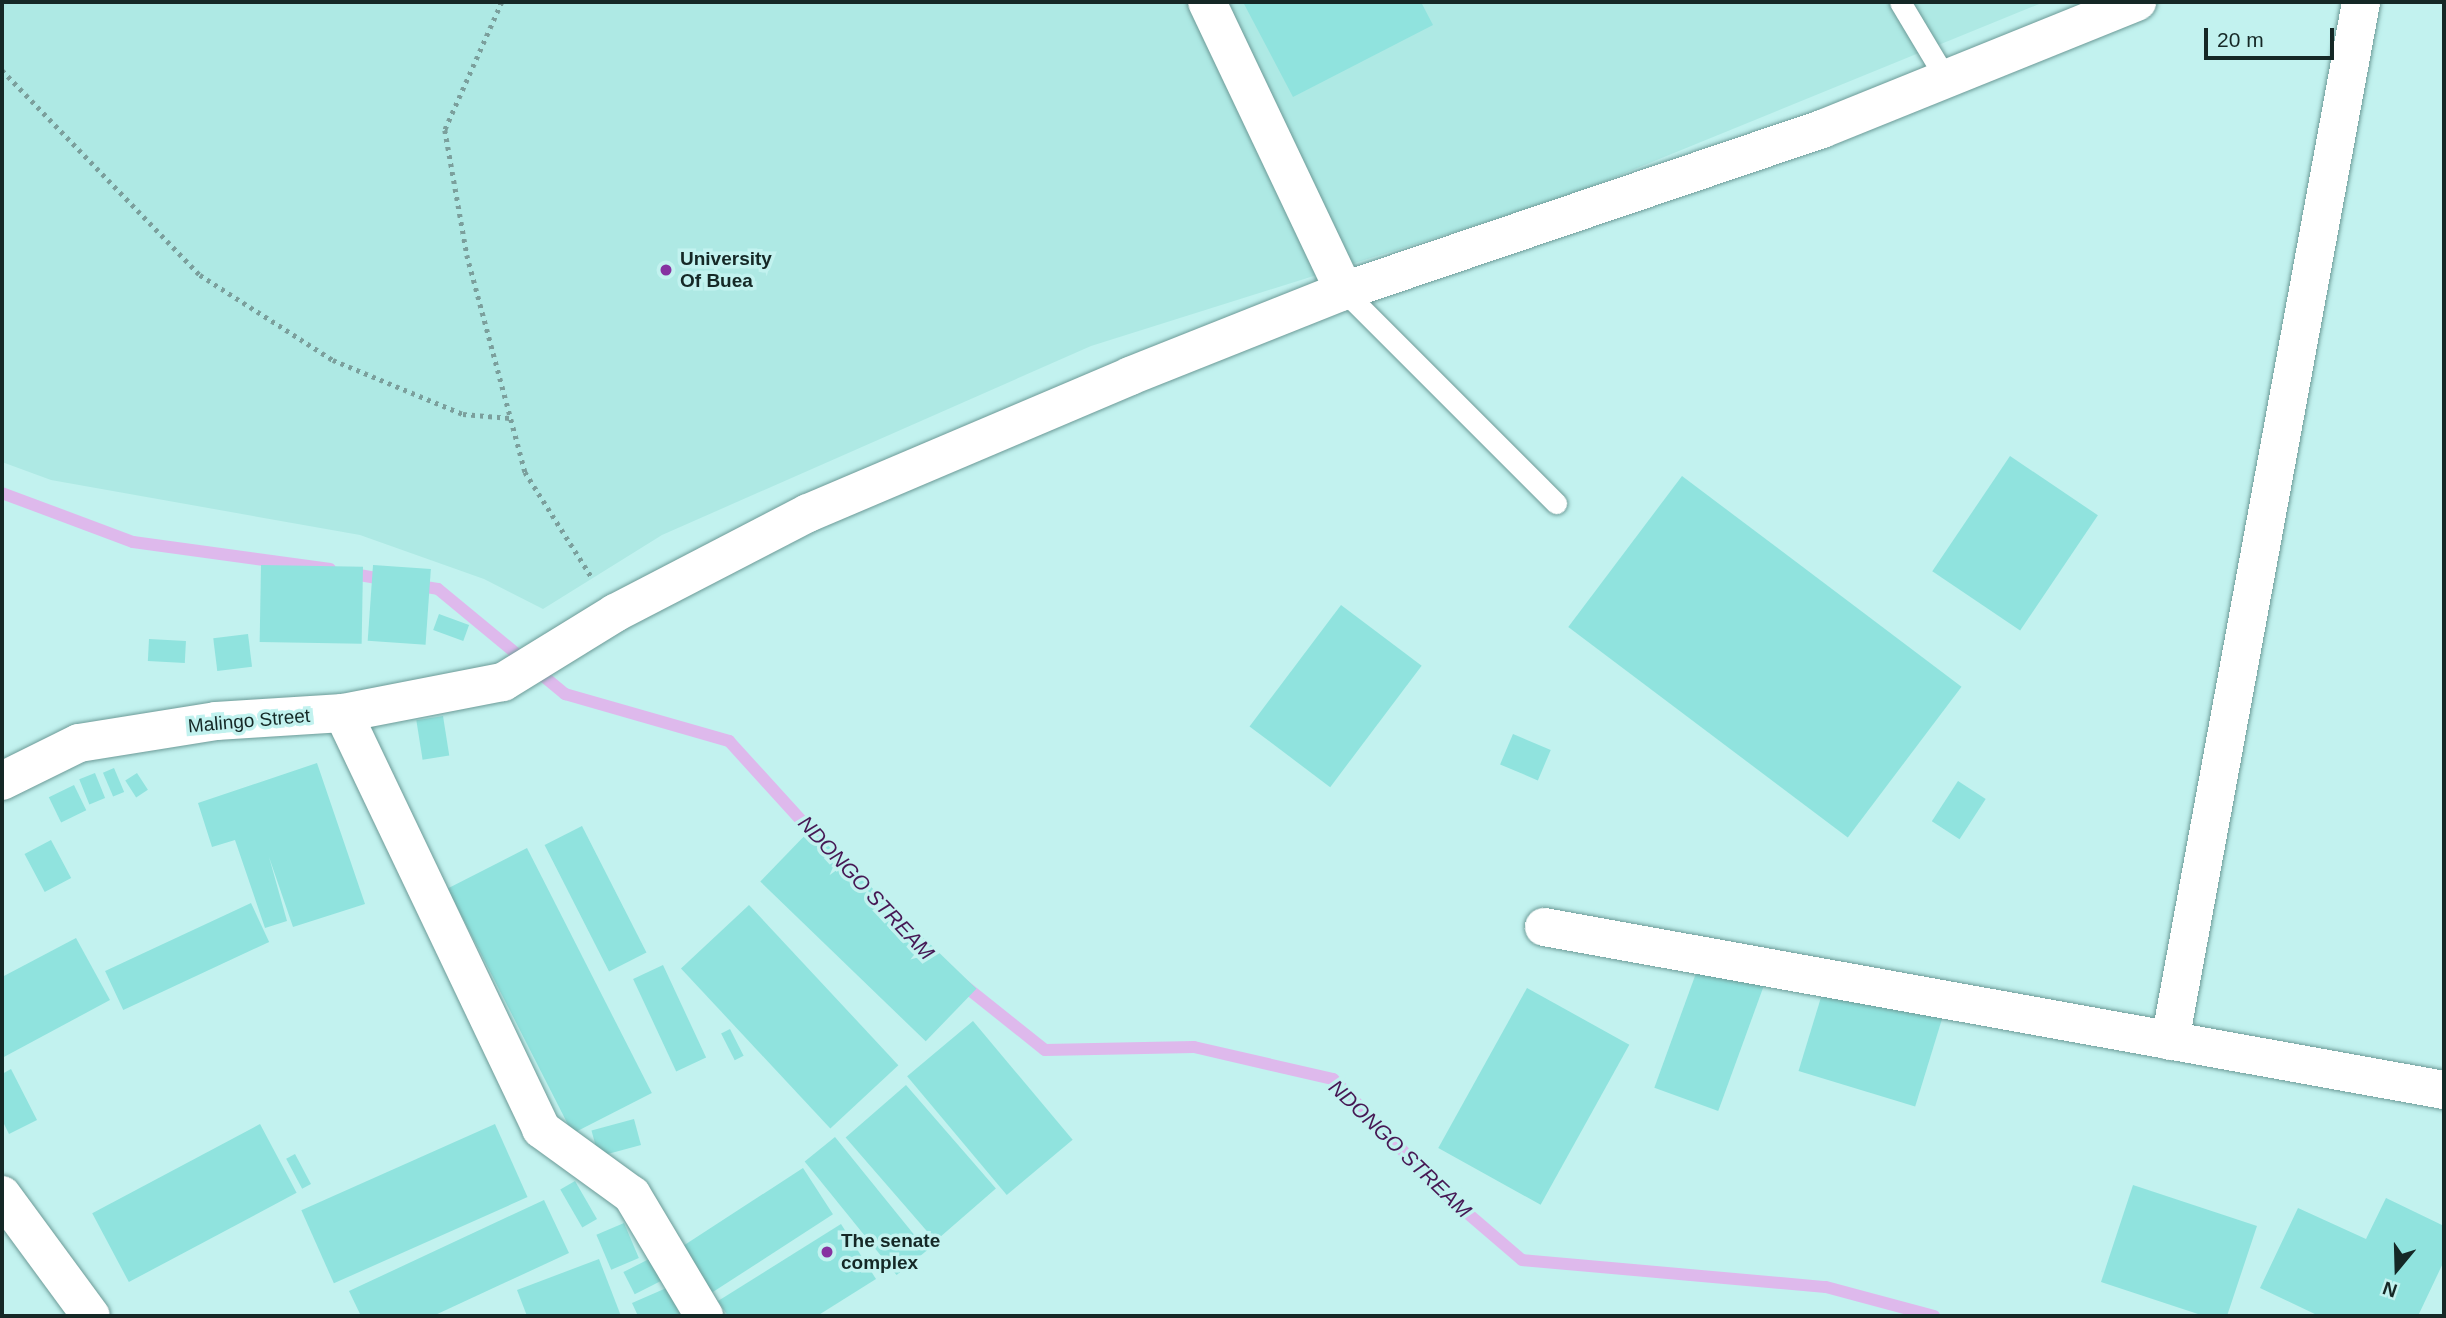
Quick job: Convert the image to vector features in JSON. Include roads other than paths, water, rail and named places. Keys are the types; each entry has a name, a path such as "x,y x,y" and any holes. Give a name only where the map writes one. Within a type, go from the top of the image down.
{"street":[{"path":"1207,2 1344,291"},
{"name":"Malingo Street","path":"2,781 79,743 216,721 343,713 503,682 544,662 615,613 808,513 1344,291 1822,129 2137,2"},
{"path":"2170,1041 2361,2"},
{"path":"343,713 541,1129 632,1195 704,1316"},
{"path":"1544,927 2444,1090"},
{"path":"2,1195 91,1316"}],"lane":[{"path":"1900,2 1946,79"},
{"path":"1344,291 1556,503"}],"waterway":[{"path":"2,493 133,542 330,569"},
{"path":"348,573 388,580"},
{"name":"NDONGO STREAM","path":"413,585 438,589 565,694 729,741 820,841"},
{"name":"NDONGO STREAM","path":"961,983 1045,1050 1194,1047 1333,1079 1445,1194 1522,1260 1826,1287 1934,1316"}],"place":[{"name":"University Of Buea","path":"666,270"},
{"name":"The senate complex","path":"827,1252"}]}
